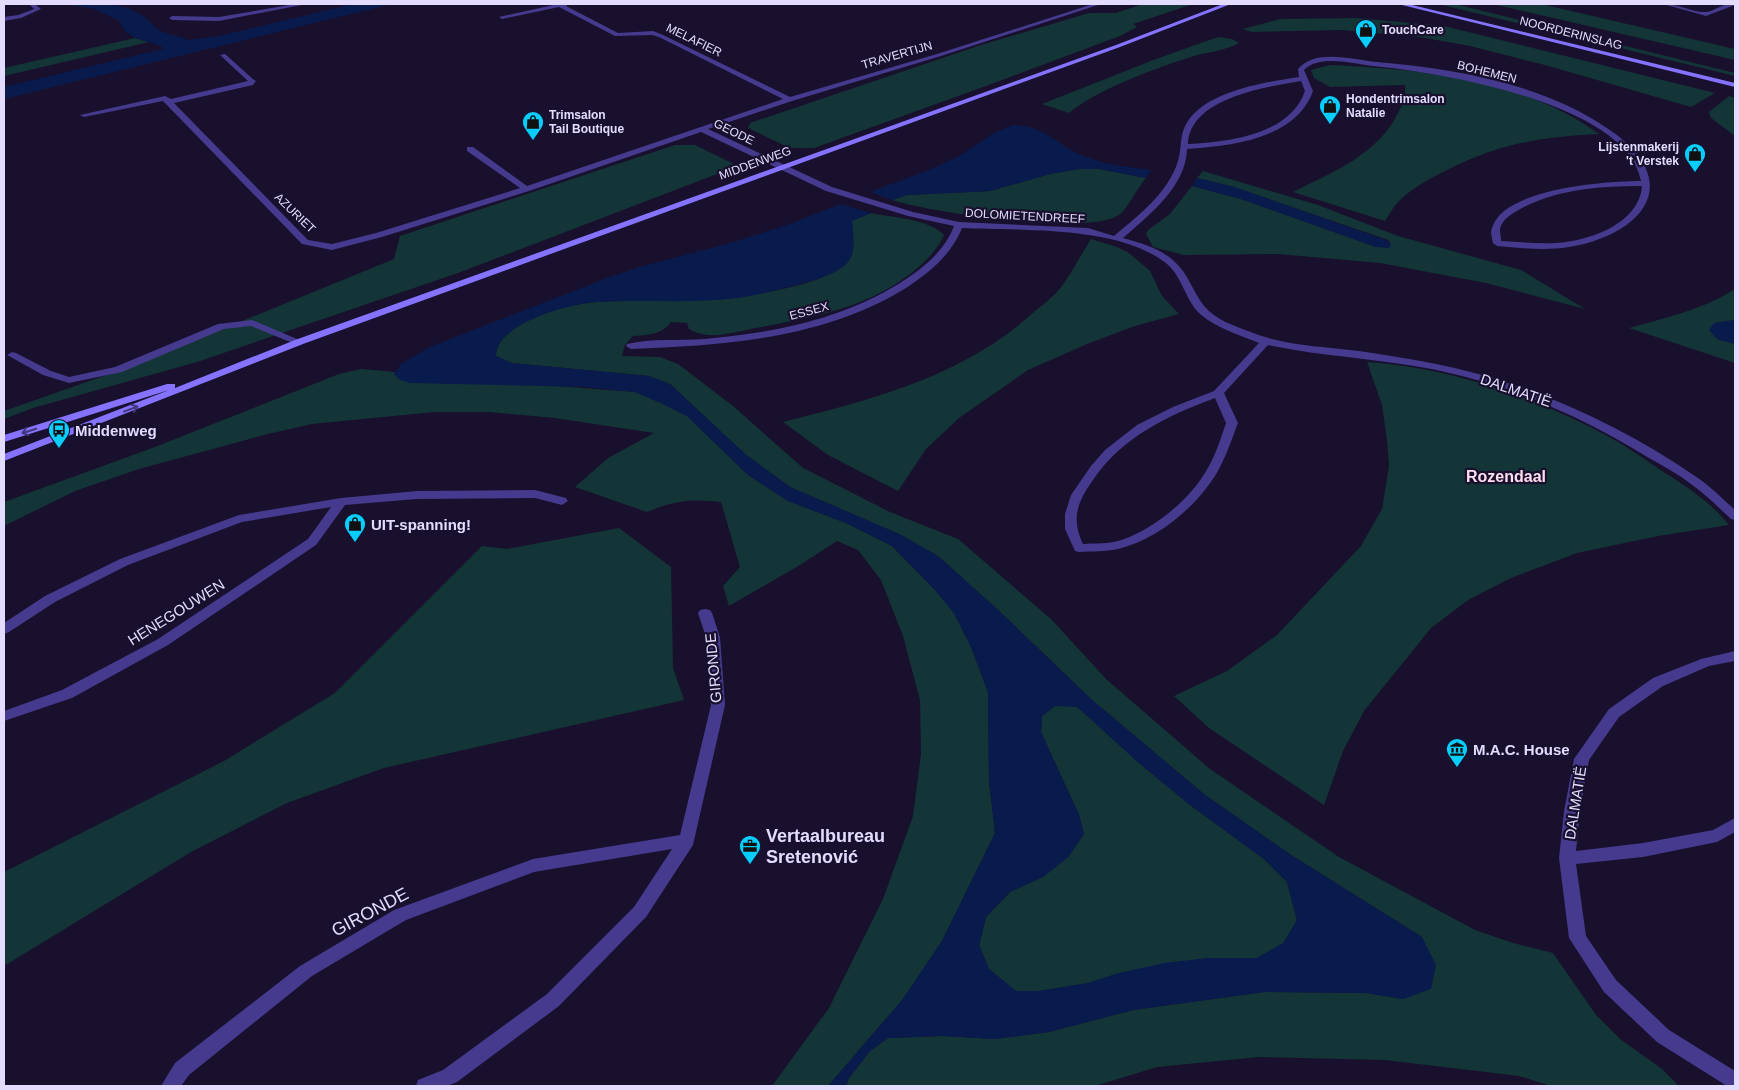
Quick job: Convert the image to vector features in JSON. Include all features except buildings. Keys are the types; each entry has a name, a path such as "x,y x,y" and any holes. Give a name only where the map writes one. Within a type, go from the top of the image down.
{"main road":[{"name":"MIDDENWEG","path":"4,458 295,344 1228,4"},
{"name":"NOORDERINSLAG","path":"1401,4 1735,85"},
{"name":"MIDDENWEG","path":"4,439 295,344"}],"street":[{"path":"4,19 38,10 32,4"},
{"path":"172,18 219,19 304,4"},
{"name":"MELAFIER","path":"502,17 563,4 617,35 653,34 661,36 789,99"},
{"name":"TRAVERTIJN","path":"702,129 789,99 948,52 1098,4"},
{"path":"1666,4 1706,14 1733,4"},
{"path":"84,115 166,98 170,102 252,81 223,55"},
{"name":"BOHEMEN","path":"1303,78 1300,70 1305,64 1316,61 1341,61 1424,69 1511,88 1556,104 1590,121 1622,143 1640,164 1647,183"},
{"path":"1117,238 1153,208 1173,180 1182,161 1185,131 1208,106 1237,93 1266,84 1303,78 1309,91 1303,105 1267,131 1238,141 1211,146 1184,147"},
{"name":"AZURIET","path":"170,102 305,242 332,247 354,242 526,189 702,129"},
{"name":"GEODE","path":"702,129 782,168"},
{"path":"470,150 526,189"},
{"name":"DOLOMIETENDREEF","path":"782,168 829,189 864,201 958,225 1088,231 1117,238 1145,248 1171,263 1202,310 1228,327 1266,342"},
{"path":"1603,183 1647,183 1645,197 1636,214 1612,230 1576,243 1548,247 1497,243 1496,228 1507,213 1533,200 1571,187 1603,183"},
{"name":"ESSEX","path":"631,346 755,336 824,322 892,295 931,266 954,238 958,225"},
{"path":"12,355 47,373 69,380 118,370 222,326 252,323 295,344"},
{"path":"1218,393 1232,423 1222,451 1208,477 1184,505 1151,530 1120,544 1079,548 1070,522 1075,498 1093,469 1114,448 1146,422 1218,393 1266,342"},
{"name":"DALMATIË","path":"1266,342 1302,349 1359,354 1426,365 1485,378 1558,404 1623,437 1695,481 1735,516"},
{"path":"4,629 50,599 142,555 239,519 341,502 417,495 535,494 562,500"},
{"name":"HENEGOUWEN","path":"4,716 68,694 163,642 312,542 341,502"},
{"name":"GIRONDE","path":"425,1086 450,1076 553,1000 640,912 687,840 718,705 713,637 705,613"},
{"name":"DALMATIË","path":"1735,656 1706,662 1658,682 1614,713 1582,759 1572,810 1567,858 1578,938 1610,986 1663,1036 1735,1081"},
{"name":"DALMATIË","path":"1567,858 1643,850 1718,836 1735,824"},
{"name":"GIRONDE","path":"170,1086 182,1069 306,971 400,914 534,866 687,840"}],"green space":[{"path":"1143,4 1193,4 1133,24 1137,27 1120,36 814,148 790,148 748,128 750,123 981,45 1089,13 1116,13"},
{"path":"1438,4 1455,4 1735,73 1735,76"},
{"path":"1492,4 1541,4 1735,49 1735,60"},
{"path":"1357,18 1444,26 1715,93 1691,107 1545,65 1470,46 1420,37 1342,30 1252,32 1243,29 1280,19"},
{"path":"1218,37 1232,39 1239,43 1228,48 1197,55 1127,80 1095,96 1069,113 1042,104 1156,59"},
{"path":"135,38 149,42 4,76 4,68"},
{"path":"1330,65 1399,70 1470,80 1505,89 1538,101 1570,115 1599,134 1558,137 1521,143 1485,153 1435,176 1411,191 1396,204 1385,221 1293,192 1339,169 1367,150 1380,139 1390,126 1403,101 1405,85 1330,87 1314,78 1311,70"},
{"path":"1729,96 1735,98 1735,136 1711,118 1709,112"},
{"path":"675,145 695,145 734,164 737,171 724,177 717,174 458,273 197,362 33,408 4,419 4,411 132,366 394,259 400,236"},
{"path":"1080,169 1099,169 1146,178 1119,215 1102,221 1044,223 1008,220 972,216 892,200 907,195 990,191 1050,174"},
{"path":"1203,171 1318,205 1398,236 1521,270 1585,309 1486,283 1380,263 1278,254 1184,255 1153,247 1146,234 1148,230 1170,214 1192,186 1241,199 1376,247 1391,244 1388,240 1234,187 1197,178"},
{"path":"871,213 920,222 929,225 944,235 933,252 908,276 880,293 850,306 803,319 719,335 707,335 689,329 687,323 671,322 659,332 633,336 625,345 622,356 660,357 678,364 733,406 803,468 890,512 958,539 1051,619 1106,679 1210,769 1339,857 1475,930 1513,943 1553,953 1596,1015 1620,1039 1662,1069 1679,1086 1551,1086 1519,1076 1385,1060 1259,1057 1157,1067 1095,1086 846,1086 849,1078 870,1051 888,1038 943,1036 995,1039 1049,1032 1133,1010 1264,992 1366,993 1403,999 1422,937 1291,855 1205,795 1091,699 996,608 938,556 899,534 790,487 745,454 670,384 649,376 512,363 496,356 499,344 520,325 552,311 569,307 596,302 736,298 807,283 825,276 832,270 853,241 852,221"},
{"path":"1091,239 1129,253 1150,271 1162,296 1179,314 1135,326 1087,344 1028,370 959,418 926,449 898,491 828,455 783,422 884,394 948,369 979,353 1008,333 1058,291"},
{"path":"1735,289 1735,320 1714,323 1717,339 1735,344 1735,363 1629,328 1670,317 1710,302"},
{"path":"1367,362 1399,365 1462,378 1523,398 1582,423 1611,438 1678,481 1714,508 1729,525 1658,536 1577,553 1511,578 1468,600 1431,628 1364,711 1343,751 1324,805 1209,728 1174,696 1227,671 1277,635 1361,546 1382,509 1389,466 1382,405"},
{"path":"361,369 395,372 394,374 446,384 531,384 635,392 687,416 748,475 788,501 846,523 892,546 935,590 954,613 971,647 988,692 989,781 995,833 942,941 903,999 828,1086 772,1086 829,1008 883,899 913,816 921,754 920,700 903,636 881,580 858,550 837,541 729,606 723,586 740,567 721,502 683,501 647,512 575,487 608,458 654,433 555,418 489,412 434,412 312,424 268,434 139,469 75,491 4,526 4,502 155,447 339,374"},
{"path":"619,528 671,567 673,668 684,700 384,768 287,803 191,852 4,966 4,872 224,761 335,693 482,546 507,549"},
{"path":"1055,706 1077,706 1139,763 1190,805 1264,859 1287,882 1297,920 1284,943 1257,958 1208,958 1119,973 1089,983 1039,991 1016,991 989,969 979,945 986,917 1010,892 1043,877 1068,857 1084,834 1079,815 1041,732 1042,716"}],"water":[{"path":"66,4 108,4 128,8 142,15 160,31 189,40 219,36 353,4 392,4 4,99 4,87 163,49 161,46 135,38 125,31 118,20 94,9"},
{"path":"1013,125 1042,131 1079,154 1096,160 1114,165 1151,170 1146,178 1099,169 1080,169 1050,174 990,191 907,195 892,200 870,192 931,169 959,156 994,133"},
{"path":"1197,178 1234,187 1388,241 1391,246 1388,248 1376,247 1241,199 1192,186"},
{"path":"841,204 871,213 852,221 854,240 852,255 843,267 827,275 765,293 737,298 702,301 596,302 552,311 536,317 508,334 499,344 496,356 512,363 649,376 670,384 745,454 790,487 899,534 938,556 996,608 1091,699 1205,795 1291,855 1422,937 1436,965 1431,989 1403,999 1366,993 1264,992 1133,1010 1049,1032 995,1039 943,1036 888,1038 870,1051 849,1078 846,1086 828,1086 903,999 942,941 995,833 989,781 988,692 971,647 954,613 935,590 892,546 846,523 788,501 748,475 687,416 661,403 635,392 585,387 410,383 400,380 394,374 402,363 430,347 607,278 784,226","holes":["1055,706 1077,707 1139,763 1190,805 1264,859 1287,882 1297,920 1283,943 1257,958 1208,958 1164,963 1119,973 1088,983 1039,991 1016,991 989,969 979,945 986,917 1010,892 1043,877 1068,857 1084,834 1079,815 1041,732 1042,716"]},
{"path":"1735,320 1735,344 1717,339 1709,330 1714,323"}],"place":[{"name":"TouchCare","path":"1366,49"},
{"name":"Hondentrimsalon Natalie","path":"1330,125"},
{"name":"Trimsalon Tail Boutique","path":"533,141"},
{"name":"Lijstenmakerij 't Verstek","path":"1695,173"},
{"name":"Middenweg","path":"59,449"},
{"name":"UIT-spanning!","path":"355,543"},
{"name":"M.A.C. House","path":"1457,768"},
{"name":"Vertaalbureau Sretenović","path":"750,865"}],"district":[{"name":"Rozendaal","path":"1506,476"}]}
